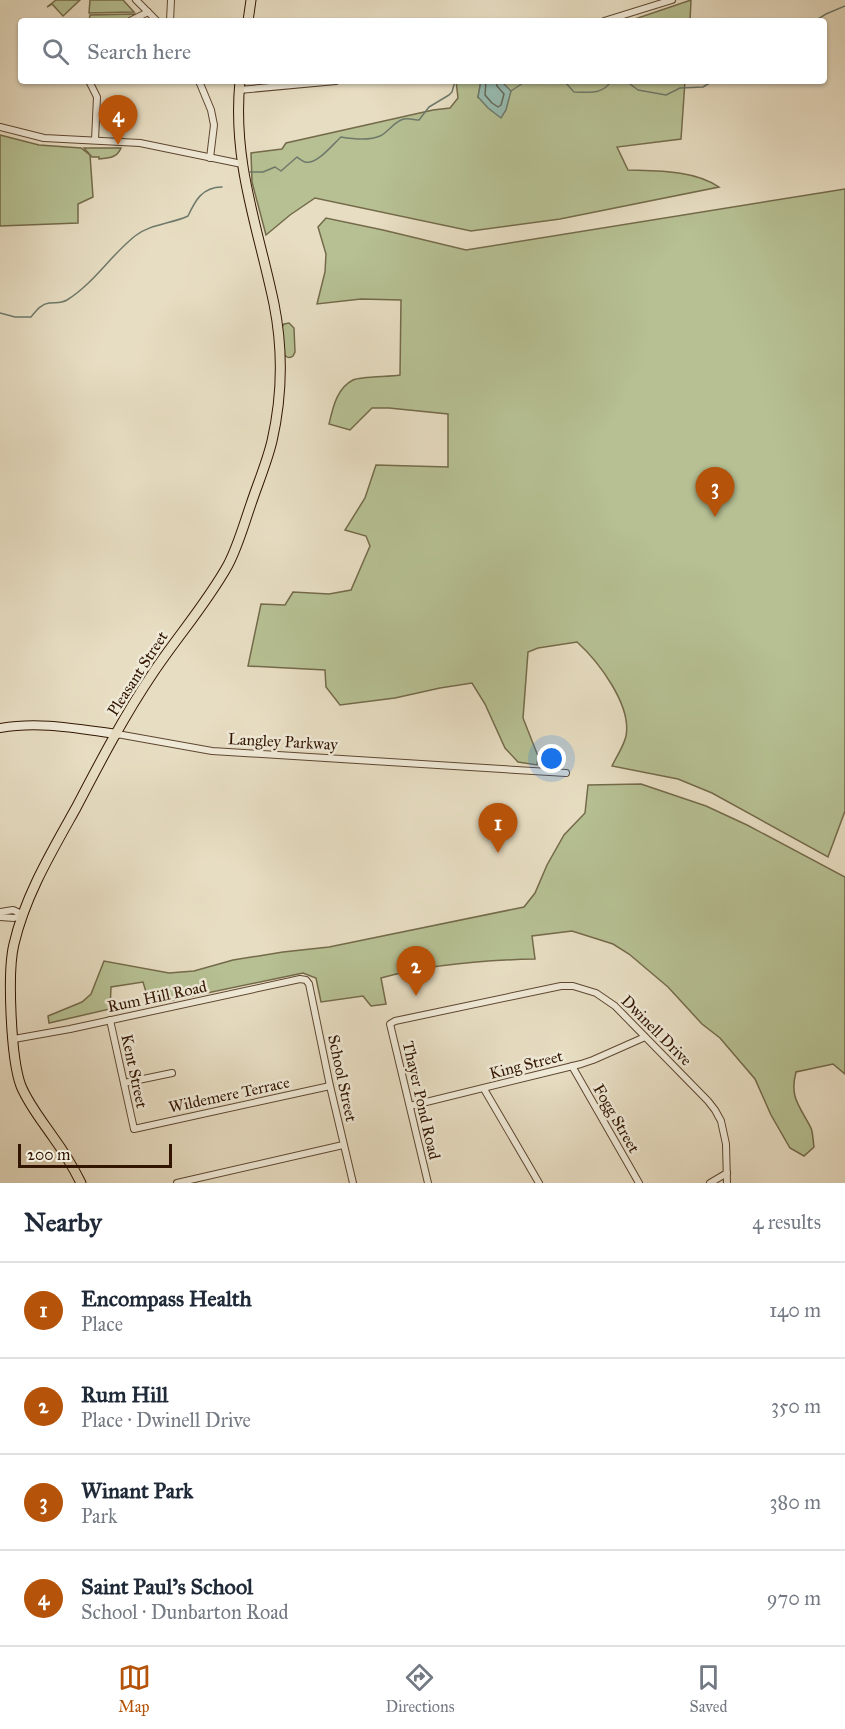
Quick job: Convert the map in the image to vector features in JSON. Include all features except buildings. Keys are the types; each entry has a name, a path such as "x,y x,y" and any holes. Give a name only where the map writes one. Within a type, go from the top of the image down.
{"main road":[{"path":"248,18 251,0"},
{"name":"Pleasant Street","path":"81,1183 21,1086 14,1039 11,958 24,915 51,855 128,711 211,592 229,562 249,511 272,439 279,400 278,336 274,304 249,203 242,164 238,119 240,86"}],"street":[{"path":"136,0 154,18"},
{"path":"170,18 171,0"},
{"path":"614,18 672,0"},
{"path":"136,18 148,12"},
{"path":"90,84 97,97 95,140"},
{"path":"200,84 208,101 214,125 210,158"},
{"path":"240,86 278,84"},
{"path":"0,127 43,138 140,143 242,164"},
{"name":"Langley Parkway","path":"0,728 52,725 117,734 212,752 567,773"},
{"path":"0,912 13,910 24,915"},
{"path":"0,917 14,918 24,915"},
{"name":"Rum Hill Road","path":"14,1039 300,979 306,980"},
{"name":"School Street","path":"306,980 309,984 353,1183"},
{"name":"Dwinell Drive","path":"390,1024 395,1021 561,986 573,986 596,993 606,999 645,1036 715,1110 724,1132 727,1183"},
{"name":"Kent Street","path":"110,1020 134,1129"},
{"name":"Thayer Pond Road","path":"390,1024 428,1183"},
{"name":"King Street","path":"410,1106 593,1060 645,1036"},
{"name":"Fogg Street","path":"572,1066 639,1183"},
{"path":"124,1083 172,1072"},
{"name":"Wildemere Terrace","path":"134,1129 330,1086"},
{"path":"484,1089 538,1183"},
{"path":"177,1183 343,1145"},
{"path":"710,1183 727,1173"}],"green space":[{"path":"56,0 80,0 63,16 52,4 47,7"},
{"path":"90,0 123,0 134,12 89,13"},
{"path":"691,0 690,18 638,18"},
{"path":"135,14 130,18 90,18 90,15"},
{"path":"456,84 480,84 478,97 498,84 685,84 681,139 617,147 628,170 687,174 719,187 560,219 471,231 315,198 266,235 252,182 251,153 282,149 286,143 450,108 458,98"},
{"path":"0,135 39,145 81,148 90,155 93,197 78,204 78,223 0,226"},
{"path":"84,148 121,148 115,156 99,159 99,157 92,157"},
{"path":"845,189 845,811 828,857 712,793 678,779 612,766 626,736 624,711 612,684 577,642 538,648 528,652 523,718 538,756 537,765 518,762 505,748 485,704 472,683 395,698 340,705 326,687 325,670 248,666 261,604 285,605 293,592 329,594 351,590 370,546 366,536 345,530 365,498 376,465 448,467 448,414 372,408 350,430 329,424 336,399 348,383 362,378 400,375 401,300 361,299 317,304 325,272 326,254 318,227 326,218 466,250"},
{"path":"289,323 294,328 295,352 289,357 283,353 282,327"},
{"path":"641,784 706,806 845,877 845,1074 833,1064 796,1072 795,1095 813,1135 814,1147 804,1156 790,1148 771,1115 755,1079 720,1038 702,1024 668,987 629,954 613,944 572,931 532,936 535,959 457,964 419,969 381,978 386,1004 371,1006 363,996 321,1002 316,978 303,973 150,1005 143,982 111,987 110,1009 49,1023 48,1016 82,1002 91,994 104,961 169,973 194,971 233,960 329,947 524,907 535,893 564,835 585,813 588,785"}],"water":[{"path":"480,84 504,84 511,91 506,110 501,118 478,97"}],"waterway":[{"path":"820,18 845,6"},
{"path":"250,172 263,172 275,167 281,171 297,157 305,162 315,160 341,137 376,138 400,120 419,120 429,107 452,92 454,84"},
{"path":"511,91 522,84"},
{"path":"567,84 574,92 595,92 604,89 609,84"},
{"path":"630,84 638,90 666,95 680,88 703,87 708,84"},
{"path":"0,313 15,317 31,317 44,305 67,300 85,286 135,236 147,229 188,216 204,192 222,187"}],"place":[{"name":"Saint Paul's School","path":"118,145"},
{"name":"Winant Park","path":"715,517"},
{"name":"Encompass Health","path":"498,853"},
{"name":"Rum Hill","path":"416,996"}]}
